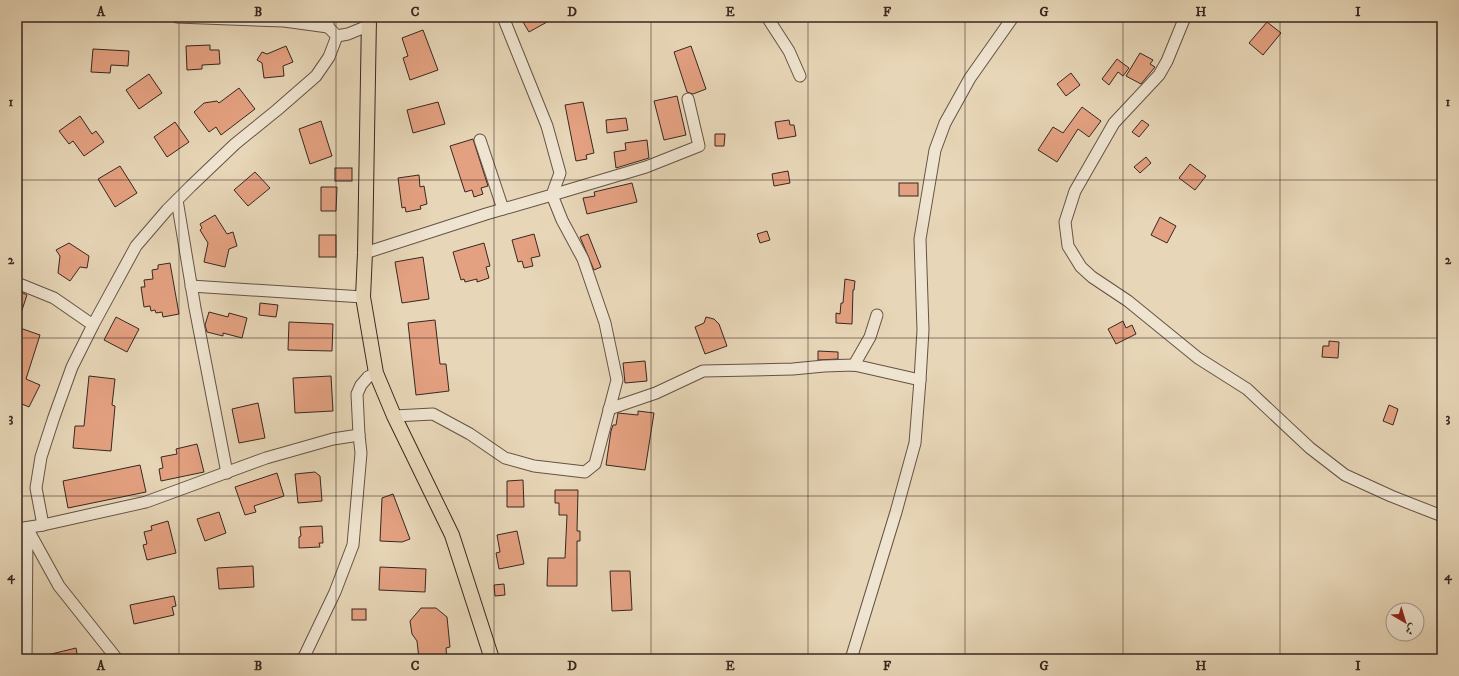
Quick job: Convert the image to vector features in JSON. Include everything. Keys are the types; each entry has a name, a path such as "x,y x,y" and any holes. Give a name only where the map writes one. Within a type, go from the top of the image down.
{"main road":[{"path":"369,21 363,297 376,373 394,416 452,536 492,659"}],"street":[{"path":"177,17 328,22 337,36"},
{"path":"394,416 433,414 470,434 505,458 534,466 585,472 595,464 616,380 605,323 583,259 562,220 552,195 560,173 547,126 503,17"},
{"path":"767,17 788,51 800,76"},
{"path":"851,659 896,512 915,443 922,330 920,238 935,150 945,123 970,78 1013,17"},
{"path":"1185,17 1167,61 1159,75 1114,123 1075,191 1065,222 1068,246 1081,267 1092,277 1128,301 1198,358 1246,390 1310,448 1345,475 1391,496 1442,516"},
{"path":"337,36 348,34 369,21"},
{"path":"43,525 36,488 41,457 72,367 136,246 177,200 236,144 316,76 329,57 337,36"},
{"path":"365,253 503,209 646,167 699,146 688,99"},
{"path":"480,140 503,209"},
{"path":"177,200 191,286 226,473"},
{"path":"17,283 54,298 93,325"},
{"path":"191,286 363,297"},
{"path":"854,365 870,338 877,314"},
{"path":"609,409 656,393 703,371 793,369 854,365 920,380"},
{"path":"303,659 335,592 353,545 362,453 359,435 357,394 360,385 376,373"},
{"path":"22,528 43,525 146,502 266,458 333,439 359,435"},
{"path":"22,528 26,659"},
{"path":"22,528 59,586 117,659"}],"building":[{"path":"520,17 556,17 529,32"},
{"path":"1267,22 1281,33 1263,55 1249,43"},
{"path":"423,30 438,70 410,80 403,58 408,56 402,38"},
{"path":"210,45 210,50 219,50 220,64 202,65 202,69 187,70 186,46"},
{"path":"286,46 293,62 283,66 284,76 264,78 262,63 257,60 262,52 267,54"},
{"path":"691,46 706,89 693,94 687,92 674,52"},
{"path":"93,49 129,51 128,66 111,65 110,73 91,72"},
{"path":"1140,53 1153,60 1150,64 1155,67 1141,84 1126,76"},
{"path":"1117,59 1129,68 1123,76 1118,72 1109,85 1102,79"},
{"path":"1071,73 1080,85 1066,96 1057,84"},
{"path":"149,74 162,93 139,109 126,90"},
{"path":"239,88 255,109 221,135 216,127 209,132 194,112 204,103 217,101 219,103"},
{"path":"677,96 686,135 664,140 654,101"},
{"path":"438,102 445,124 413,133 407,110"},
{"path":"583,102 594,153 586,155 587,159 576,161 565,105"},
{"path":"1082,107 1101,121 1089,137 1078,129 1057,162 1038,150 1053,127 1063,133"},
{"path":"80,116 92,134 96,131 104,142 84,156 73,141 69,144 59,131"},
{"path":"626,118 628,130 607,133 606,120"},
{"path":"789,120 790,125 794,125 796,136 778,139 775,122"},
{"path":"1142,120 1149,125 1139,137 1132,132"},
{"path":"321,121 332,156 310,164 299,129"},
{"path":"175,122 189,142 167,157 154,137"},
{"path":"715,134 725,134 724,146 715,146"},
{"path":"473,139 488,186 481,188 483,194 474,197 472,190 465,192 450,146"},
{"path":"647,140 649,158 616,168 614,152 626,150 625,143"},
{"path":"1146,157 1151,163 1140,173 1134,167"},
{"path":"1190,164 1206,176 1195,190 1179,178"},
{"path":"120,166 137,193 115,207 98,179"},
{"path":"335,168 352,168 352,181 335,181"},
{"path":"788,171 790,183 774,186 772,174"},
{"path":"255,172 270,188 248,206 234,190"},
{"path":"419,175 420,187 424,186 427,204 420,206 421,209 406,212 405,207 402,208 398,178"},
{"path":"632,183 637,202 587,214 583,198 595,196 594,192"},
{"path":"899,183 918,183 918,196 899,196"},
{"path":"321,187 337,187 336,211 321,211"},
{"path":"215,215 227,234 233,232 237,246 229,249 225,267 204,262 208,243 200,230 202,228 200,224"},
{"path":"1160,217 1176,226 1167,243 1151,235"},
{"path":"767,231 770,240 760,243 757,234"},
{"path":"534,234 540,256 531,258 533,266 524,268 522,261 518,262 512,240"},
{"path":"588,234 601,267 594,270 580,237"},
{"path":"319,235 336,235 336,257 319,257"},
{"path":"69,243 89,256 87,268 80,267 70,281 58,273 60,256 56,250"},
{"path":"484,243 490,266 486,267 489,278 477,282 477,279 465,282 464,279 461,280 453,252"},
{"path":"423,257 429,299 402,303 395,262"},
{"path":"170,263 179,314 163,317 162,312 156,313 155,310 151,311 150,306 144,307 141,287 145,287 144,280 153,279 152,270 158,269 158,265"},
{"path":"845,279 855,281 853,290 852,324 836,323 836,313 840,314 841,303 843,303"},
{"path":"19,291 27,295 19,319 17,319 17,297"},
{"path":"260,303 278,305 276,317 259,315"},
{"path":"209,312 228,317 229,313 247,318 242,338 223,333 223,336 207,332 205,325"},
{"path":"116,317 139,329 127,352 104,340"},
{"path":"706,317 714,319 719,324 727,346 705,354 695,327 704,323"},
{"path":"435,320 440,364 446,364 449,391 416,395 408,323"},
{"path":"1123,321 1126,328 1132,325 1136,334 1116,344 1108,329"},
{"path":"289,322 333,324 332,351 288,350"},
{"path":"17,327 40,335 26,379 40,385 29,407 17,402"},
{"path":"1329,341 1339,342 1338,358 1322,357 1323,346 1329,346"},
{"path":"818,351 838,352 838,359 818,360"},
{"path":"645,361 647,381 625,383 623,363"},
{"path":"89,376 115,379 112,405 115,406 111,451 73,448 75,426 84,426"},
{"path":"331,376 333,411 295,413 293,378"},
{"path":"258,403 265,438 239,443 232,409"},
{"path":"1389,405 1398,409 1393,425 1383,421"},
{"path":"638,411 654,413 645,470 606,465 611,431 613,425 616,425 618,413 638,415"},
{"path":"197,444 204,472 161,481 159,469 163,468 161,457 177,454 176,449"},
{"path":"140,465 146,492 68,508 63,481"},
{"path":"315,472 320,476 322,501 298,503 295,474"},
{"path":"277,473 284,496 254,506 256,512 245,515 235,487"},
{"path":"523,480 524,507 507,507 507,481"},
{"path":"555,490 578,490 577,531 580,531 580,541 577,541 577,586 547,586 548,558 565,558 567,515 559,515 559,503 555,503"},
{"path":"393,494 410,539 402,542 380,541 382,498"},
{"path":"219,512 226,533 205,541 197,519"},
{"path":"168,521 176,553 147,560 143,545 147,544 144,532 152,530 151,526"},
{"path":"322,526 323,543 319,543 320,547 299,548 299,537 301,536 300,527"},
{"path":"517,531 524,564 499,569 496,553 500,552 497,535"},
{"path":"253,566 254,587 219,589 217,568"},
{"path":"380,567 426,569 425,592 379,590"},
{"path":"610,571 630,571 632,610 612,611"},
{"path":"504,584 505,595 495,596 494,585"},
{"path":"174,596 176,606 172,607 174,615 134,624 130,605"},
{"path":"421,608 436,608 447,617 450,647 446,648 447,659 419,659 417,641 412,634 410,621"},
{"path":"352,609 366,609 366,620 352,620"},
{"path":"76,648 78,659 43,659 43,656"}]}
